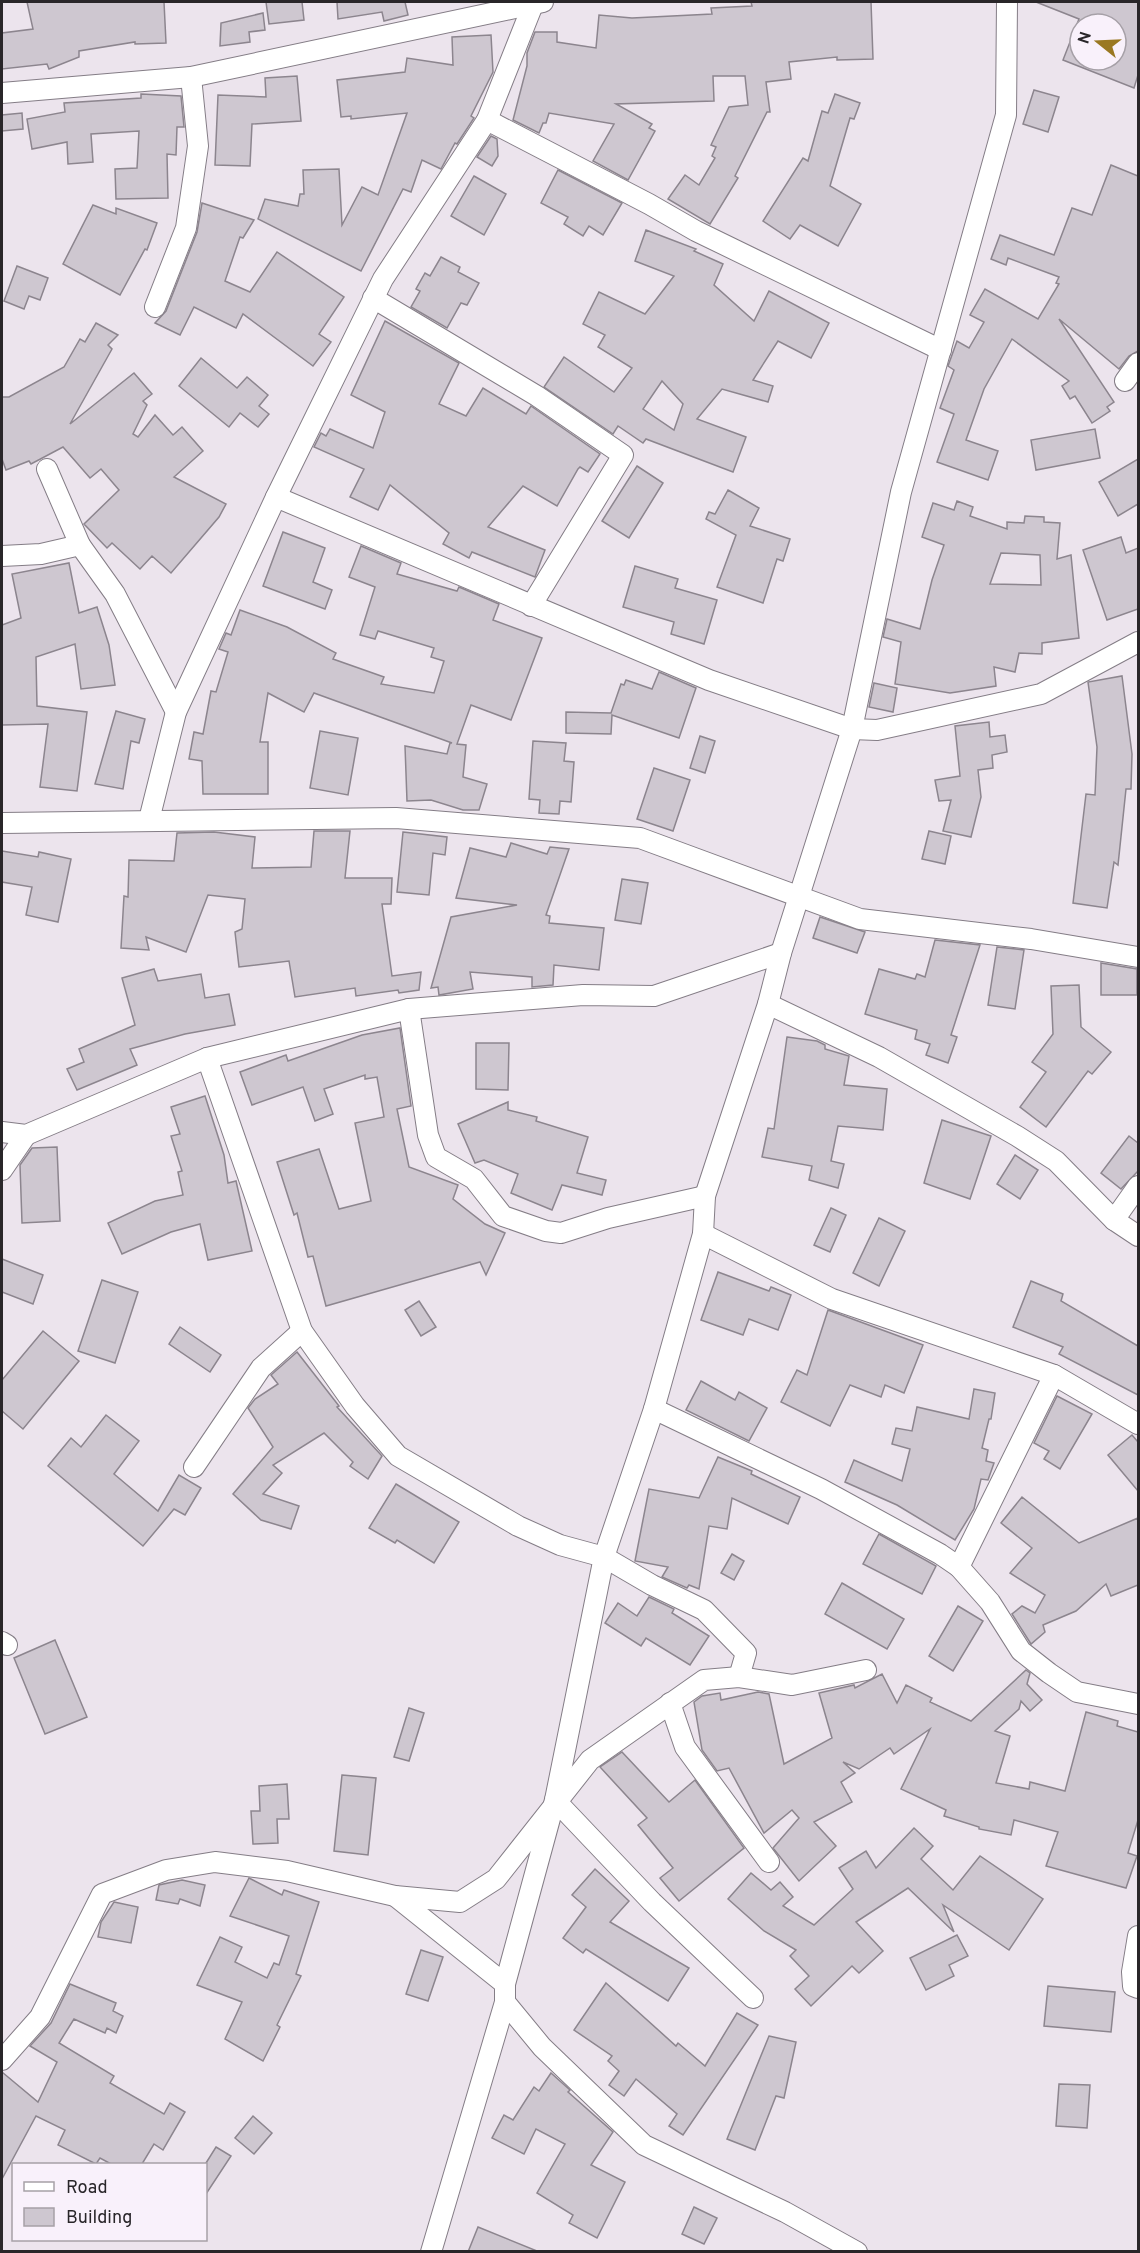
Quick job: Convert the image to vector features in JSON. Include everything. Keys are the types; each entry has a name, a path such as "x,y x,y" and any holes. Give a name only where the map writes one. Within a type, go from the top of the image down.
{"street":[{"path":"2,93 191,77 538,2"},
{"path":"149,820 176,712 276,497 373,298 487,120 538,2"},
{"path":"431,2252 505,1993 555,1800 603,1557 654,1409 703,1234 705,1196 768,1004 781,952 852,729 901,492 1006,115 1007,2"},
{"path":"155,307 186,228 198,146 191,77"},
{"path":"487,120 705,236 941,350"},
{"path":"373,298 537,396 623,455 531,606"},
{"path":"1125,381 1138,363"},
{"path":"47,469 80,545 115,594 176,712"},
{"path":"276,497 709,680 852,729 877,730 1041,694 1138,642"},
{"path":"2,556 41,555 80,545"},
{"path":"2,823 396,818 640,838 860,919 959,933 1031,939 1138,957"},
{"path":"2,1132 26,1135 207,1058 409,1009 583,995 654,996 781,952"},
{"path":"768,1004 879,1057 1017,1136 1056,1161 1114,1220 1138,1236"},
{"path":"409,1009 428,1135 436,1158 474,1179 503,1216 546,1231 561,1233 608,1218 705,1196"},
{"path":"207,1058 302,1331 355,1406 398,1456 518,1526 560,1545 603,1557 652,1586 704,1610 746,1653 739,1677"},
{"path":"2,1170 26,1135"},
{"path":"1114,1220 1138,1186"},
{"path":"703,1234 832,1299 1054,1375 1138,1425"},
{"path":"194,1467 261,1368 302,1331"},
{"path":"958,1567 1054,1375"},
{"path":"654,1409 822,1489 940,1554 958,1567 990,1602 1021,1651 1048,1673 1077,1692 1138,1704"},
{"path":"2,2060 40,2017 102,1893 130,1881 166,1870 215,1862 287,1871 395,1896 460,1902 496,1879 555,1800 590,1760 704,1680 739,1677 792,1685 866,1670"},
{"path":"670,1702 685,1748 769,1862"},
{"path":"555,1800 652,1902 753,1998"},
{"path":"395,1896 505,1993 542,2046 644,2145 785,2212 858,2252"},
{"path":"1138,1936 1132,1972 1133,1986 1138,1988"}],"building":[{"path":"27,2 164,2 166,43 135,44 135,42 79,51 79,57 49,69 47,64 2,69 2,33 33,29"},
{"path":"266,2 302,2 304,20 269,24"},
{"path":"337,2 405,2 408,15 384,21 382,12 338,19"},
{"path":"751,2 871,2 873,59 837,60 837,57 789,62 791,79 766,82 770,112 767,112 735,176 738,178 710,224 668,199 685,175 699,185 715,158 712,156 716,147 711,145 729,107 748,105 745,76 713,76 714,101 616,104 652,124 649,128 655,131 628,180 593,161 614,124 549,113 539,133 513,120 527,66 527,53 535,32 557,32 557,42 596,48 599,15 632,18 712,14 711,8 752,6"},
{"path":"1036,2 1138,2 1138,75 1134,88 1093,72 1128,72 1128,12 1068,12 1068,15"},
{"path":"263,13 265,30 249,32 250,42 220,46 221,23"},
{"path":"491,35 493,72 471,116 474,118 457,144 455,143 441,169 422,160 411,192 403,189 361,271 258,219 265,199 298,206 300,194 304,194 303,170 339,169 342,225 362,187 378,195 407,113 351,119 351,116 341,117 337,80 405,72 407,58 453,65 452,37"},
{"path":"1068,47 1068,62 1063,60"},
{"path":"297,76 301,121 252,124 250,166 215,165 218,95 266,97 265,78"},
{"path":"1034,90 1059,97 1048,132 1023,124"},
{"path":"141,94 181,96 184,127 177,127 176,155 167,154 168,198 116,199 115,169 137,168 139,131 91,134 93,162 68,164 67,142 32,149 27,119 65,112 64,103 141,98"},
{"path":"835,94 860,103 854,119 850,118 830,186 861,204 838,246 800,225 790,239 763,221 803,158 808,161 822,111 828,113"},
{"path":"22,113 23,129 2,131 2,115"},
{"path":"491,136 497,139 498,156 492,166 477,157"},
{"path":"1111,165 1138,176 1138,351 1129,356 1119,369 1059,319 1114,402 1107,407 1110,411 1092,423 1075,396 1070,399 1062,386 1069,381 1012,339 984,389 966,440 998,451 988,480 937,462 954,414 940,408 954,370 948,366 957,341 969,348 984,322 970,315 985,289 1038,319 1059,284 1056,283 1059,277 1008,258 1006,265 991,259 1000,235 1054,255 1072,208 1092,215"},
{"path":"558,170 622,203 603,235 589,226 583,236 564,224 568,217 541,203"},
{"path":"474,176 506,194 484,235 451,216"},
{"path":"202,203 254,220 243,238 240,237 225,281 250,292 277,252 344,297 319,334 331,342 313,366 243,314 236,328 194,307 180,335 155,323 166,311 197,232"},
{"path":"93,205 116,214 116,208 157,223 147,250 145,249 120,295 63,264"},
{"path":"646,230 696,249 694,251 723,264 714,285 754,321 769,291 829,323 811,358 778,341 753,380 773,386 768,402 722,389 697,419 746,437 733,472 646,439 643,443 618,426 613,434 544,387 564,357 614,392 632,368 598,347 605,335 583,324 599,292 645,314 674,276 635,261","holes":["662,381 683,404 674,430 643,409"]},
{"path":"441,257 460,267 458,272 479,283 467,305 461,303 447,328 411,307 420,291 416,289 425,273 430,276"},
{"path":"17,266 48,278 40,300 29,296 24,309 4,301"},
{"path":"385,321 459,363 439,404 466,416 483,388 526,414 531,406 600,454 588,472 580,467 578,469 557,506 523,486 488,527 545,550 535,577 472,552 469,558 443,544 449,533 390,485 378,510 350,497 364,469 314,447 321,433 326,436 330,429 373,448 385,412 351,395"},
{"path":"96,323 118,335 108,345 112,349 70,424 134,373 152,394 143,401 147,405 133,434 138,437 155,415 173,435 182,427 203,451 174,477 226,504 219,517 171,573 152,556 140,569 112,543 107,548 84,524 119,490 101,469 90,478 63,447 31,464 29,461 6,470 2,459 2,397 9,397 64,367 80,339 85,342"},
{"path":"201,358 237,388 247,377 268,395 259,406 269,414 258,427 240,413 229,427 179,386"},
{"path":"1095,429 1100,458 1036,470 1031,440"},
{"path":"1138,459 1138,504 1118,516 1099,482"},
{"path":"637,466 663,483 629,538 602,521"},
{"path":"728,490 759,508 750,526 790,539 783,561 777,559 763,603 717,587 736,535 706,519 709,512 715,514"},
{"path":"957,501 973,507 970,516 1007,529 1007,522 1024,523 1025,516 1044,517 1044,522 1060,523 1057,559 1071,555 1079,638 1042,643 1042,654 1019,653 1015,672 994,667 996,686 950,693 895,684 901,642 883,637 887,619 920,629 932,580 944,545 922,537 933,503 954,510","holes":["1001,553 1040,555 1041,585 990,584"]},
{"path":"283,532 325,548 313,582 332,590 325,609 263,586"},
{"path":"1121,537 1126,553 1138,548 1138,609 1107,620 1083,550"},
{"path":"361,546 401,563 397,574 457,591 459,587 499,604 493,620 542,638 511,720 471,705 457,744 466,745 463,777 487,784 479,810 463,810 431,800 407,801 405,746 447,754 450,743 452,743 314,693 304,712 268,693 260,742 268,742 268,794 203,794 202,761 189,759 194,732 203,734 211,691 216,692 228,652 219,649 226,633 231,635 240,610 287,627 336,653 333,659 384,677 381,684 434,693 444,661 431,657 434,648 378,631 375,639 360,635 375,587 349,577"},
{"path":"69,563 79,613 97,607 109,645 115,685 81,689 75,644 36,657 37,706 87,712 77,791 40,787 48,724 2,725 2,625 21,618 12,574"},
{"path":"635,566 678,579 675,588 717,600 704,644 671,634 674,622 623,607"},
{"path":"659,672 696,688 679,738 612,715 611,734 566,733 566,712 611,713 621,684 624,685 626,680 652,689"},
{"path":"1122,676 1132,754 1131,789 1126,789 1118,865 1114,862 1107,908 1073,903 1086,794 1095,795 1097,747 1088,682"},
{"path":"874,683 897,688 893,712 869,707"},
{"path":"116,711 145,719 139,743 131,741 123,789 95,784"},
{"path":"989,722 990,737 1005,735 1007,752 992,755 993,768 978,770 981,797 971,837 943,831 951,800 939,801 935,780 960,776 955,726"},
{"path":"320,731 358,738 348,795 310,788"},
{"path":"700,736 715,741 705,773 690,768"},
{"path":"533,741 566,743 564,761 574,762 571,802 560,801 559,814 539,813 540,800 529,799"},
{"path":"654,768 690,780 673,831 637,819"},
{"path":"314,831 350,831 345,878 392,878 391,904 382,904 392,976 421,972 419,990 399,993 398,990 356,996 355,988 295,997 289,961 239,967 235,932 242,929 245,899 208,895 186,952 146,937 149,950 121,948 124,896 128,897 129,860 174,861 177,833 214,832 255,837 252,868 311,867"},
{"path":"929,831 951,836 945,864 922,859"},
{"path":"403,832 447,837 445,855 433,853 429,895 397,892"},
{"path":"511,843 547,854 550,847 569,849 546,915 550,916 549,923 604,928 599,970 554,965 553,985 532,987 532,977 470,972 473,989 439,995 438,987 431,988 451,917 517,905 456,898 470,848 506,857"},
{"path":"2,851 38,857 39,852 71,859 58,922 26,915 32,887 2,882"},
{"path":"622,879 648,883 641,924 615,920"},
{"path":"820,917 865,932 857,953 813,938"},
{"path":"935,940 980,945 951,1035 957,1037 948,1063 926,1055 930,1044 915,1039 917,1030 865,1014 879,969 915,979 917,974 925,977"},
{"path":"997,947 1024,950 1015,1009 988,1005"},
{"path":"1101,963 1137,969 1137,995 1101,995"},
{"path":"154,969 158,981 201,974 205,998 229,994 235,1025 185,1034 130,1049 137,1065 77,1090 67,1069 84,1062 79,1049 135,1025 122,978"},
{"path":"1079,985 1081,1027 1111,1052 1092,1074 1088,1071 1046,1127 1020,1107 1046,1072 1032,1062 1053,1034 1051,986"},
{"path":"400,1028 411,1106 397,1109 409,1167 458,1185 453,1199 485,1224 505,1233 486,1275 480,1262 326,1306 313,1256 308,1257 297,1213 294,1215 277,1162 319,1149 339,1209 371,1201 355,1123 384,1117 377,1077 365,1079 365,1075 324,1089 333,1114 315,1121 303,1087 252,1105 240,1072 286,1055 288,1061 362,1035"},
{"path":"787,1037 817,1041 825,1045 825,1049 849,1056 844,1085 887,1089 883,1130 838,1126 831,1161 844,1164 838,1188 809,1180 812,1166 762,1157 768,1128 774,1129"},
{"path":"476,1043 509,1043 508,1090 476,1089"},
{"path":"205,1096 224,1155 228,1183 236,1181 252,1251 208,1260 200,1224 171,1232 122,1254 108,1223 155,1201 183,1195 178,1172 182,1171 171,1136 180,1134 171,1107"},
{"path":"508,1102 508,1110 537,1117 536,1121 588,1137 577,1173 606,1180 602,1195 562,1185 552,1210 511,1193 518,1174 484,1160 475,1163 458,1124"},
{"path":"942,1120 991,1136 970,1199 924,1183"},
{"path":"1129,1136 1138,1143 1138,1171 1121,1189 1101,1173"},
{"path":"57,1147 60,1221 22,1223 20,1165 32,1148"},
{"path":"1015,1155 1038,1170 1020,1199 997,1184"},
{"path":"831,1208 846,1215 830,1252 814,1245"},
{"path":"879,1218 905,1231 879,1286 853,1273"},
{"path":"2,1259 43,1275 33,1304 2,1292"},
{"path":"718,1272 769,1291 771,1287 791,1295 778,1330 749,1319 743,1335 701,1320"},
{"path":"102,1280 138,1292 115,1363 78,1351"},
{"path":"1031,1281 1063,1294 1061,1301 1138,1346 1138,1395 1059,1354 1063,1347 1013,1327"},
{"path":"419,1301 436,1327 421,1336 405,1310"},
{"path":"828,1310 923,1345 904,1393 885,1385 881,1397 850,1385 830,1426 781,1402 797,1370 807,1375"},
{"path":"180,1327 221,1355 210,1372 169,1344"},
{"path":"43,1331 79,1361 23,1429 2,1411 2,1380"},
{"path":"297,1352 339,1406 337,1407 382,1456 368,1479 350,1466 353,1462 324,1433 273,1465 282,1473 263,1494 299,1506 291,1529 261,1520 233,1494 273,1447 248,1408 255,1399 278,1384 271,1375"},
{"path":"701,1381 735,1400 739,1392 767,1408 749,1441 686,1410"},
{"path":"974,1389 995,1393 991,1419 989,1419 982,1448 988,1450 986,1461 994,1463 988,1480 981,1479 974,1509 955,1540 897,1505 845,1482 854,1460 902,1481 910,1449 892,1444 896,1428 912,1431 917,1407 969,1419"},
{"path":"1057,1396 1092,1414 1060,1469 1044,1459 1049,1451 1034,1443"},
{"path":"106,1415 139,1441 114,1474 158,1511 179,1475 201,1488 185,1515 174,1509 143,1546 48,1466 71,1438 81,1447"},
{"path":"1132,1435 1138,1442 1138,1491 1108,1455"},
{"path":"718,1457 752,1471 751,1474 800,1497 788,1524 732,1498 727,1529 709,1526 699,1589 689,1585 687,1588 662,1577 668,1567 635,1561 649,1489 699,1498"},
{"path":"396,1484 459,1522 434,1563 397,1540 395,1543 369,1528"},
{"path":"1022,1497 1079,1543 1138,1518 1138,1585 1111,1596 1106,1584 1076,1611 1043,1625 1045,1632 1031,1644 1012,1614 1022,1606 1035,1613 1045,1595 1010,1573 1032,1548 1001,1523"},
{"path":"879,1534 936,1566 922,1594 863,1564"},
{"path":"732,1554 744,1561 734,1580 721,1573"},
{"path":"842,1583 904,1619 887,1649 825,1614"},
{"path":"649,1597 674,1609 672,1613 709,1636 690,1665 646,1638 641,1646 605,1623 618,1603 637,1616"},
{"path":"958,1606 983,1621 953,1671 929,1656"},
{"path":"55,1640 87,1717 45,1734 14,1658"},
{"path":"1026,1670 1030,1673 1027,1684 1042,1700 1030,1711 1021,1701 1019,1709 995,1731 1010,1736 996,1783 1029,1789 1030,1782 1065,1791 1086,1712 1118,1721 1117,1726 1138,1732 1138,1820 1128,1853 1137,1856 1126,1888 1046,1866 1058,1832 1014,1820 1011,1835 979,1829 979,1827 944,1816 946,1810 901,1789 930,1729 894,1754 890,1748 859,1769 843,1762 855,1773 841,1782 852,1802 814,1822 836,1846 799,1881 773,1848 799,1818 792,1810 764,1833 729,1768 717,1771 702,1750 694,1702 702,1696 720,1693 721,1700 758,1692 769,1694 784,1764 832,1738 819,1693 854,1685 855,1688 882,1674 897,1703 906,1685 932,1698 930,1702 971,1721"},
{"path":"409,1708 424,1713 409,1761 394,1757"},
{"path":"622,1752 669,1802 695,1780 744,1848 679,1901 660,1878 673,1868 638,1825 647,1818 600,1767"},
{"path":"342,1775 376,1778 368,1855 334,1851"},
{"path":"287,1784 289,1819 277,1819 278,1843 253,1844 251,1811 260,1811 259,1786"},
{"path":"914,1828 933,1846 921,1859 953,1890 980,1856 1043,1899 1009,1950 943,1905 954,1932 908,1888 856,1922 883,1951 859,1973 852,1966 811,2006 795,1989 809,1976 790,1956 796,1950 764,1931 728,1899 751,1873 771,1890 780,1882 793,1897 783,1906 814,1925 853,1889 839,1868 866,1851 876,1868"},
{"path":"595,1869 629,1901 610,1922 689,1968 668,2001 586,1949 583,1953 563,1938 586,1907 572,1895"},
{"path":"249,1878 282,1895 284,1890 319,1902 296,1974 301,1976 277,2025 280,2027 263,2061 225,2039 242,2002 197,1985 220,1937 242,1947 235,1962 267,1978 274,1963 279,1965 289,1936 230,1916"},
{"path":"182,1880 205,1885 200,1906 180,1899 178,1904 156,1900 159,1885"},
{"path":"114,1902 138,1907 131,1943 98,1937 101,1922"},
{"path":"957,1935 968,1956 949,1965 954,1976 926,1990 910,1958"},
{"path":"421,1950 443,1957 428,2001 406,1994"},
{"path":"606,1983 676,2046 678,2043 705,2066 737,2013 758,2025 683,2135 669,2126 677,2114 636,2079 624,2096 609,2085 619,2071 608,2061 612,2056 574,2030"},
{"path":"70,1984 116,2003 113,2011 123,2016 116,2033 107,2028 105,2033 74,2019 59,2043 114,2076 110,2083 164,2114 170,2103 185,2112 163,2150 154,2144 143,2163 109,2163 100,2158 94,2163 58,2145 65,2130 36,2116 2,2179 2,2072 38,2102 57,2062 30,2046 51,2023"},
{"path":"1048,1986 1115,1992 1111,2032 1044,2026"},
{"path":"769,2036 796,2042 784,2098 776,2096 755,2150 727,2139"},
{"path":"551,2073 570,2090 568,2092 613,2132 591,2165 625,2182 597,2238 569,2223 573,2215 537,2193 565,2144 536,2129 524,2154 492,2138 504,2115 513,2120 534,2087 539,2091"},
{"path":"1059,2084 1090,2085 1087,2128 1056,2126"},
{"path":"253,2116 272,2133 254,2154 235,2138"},
{"path":"216,2147 231,2156 207,2192 207,2163"},
{"path":"694,2207 717,2218 704,2244 682,2234"},
{"path":"478,2227 537,2251 537,2252 468,2252"}]}
